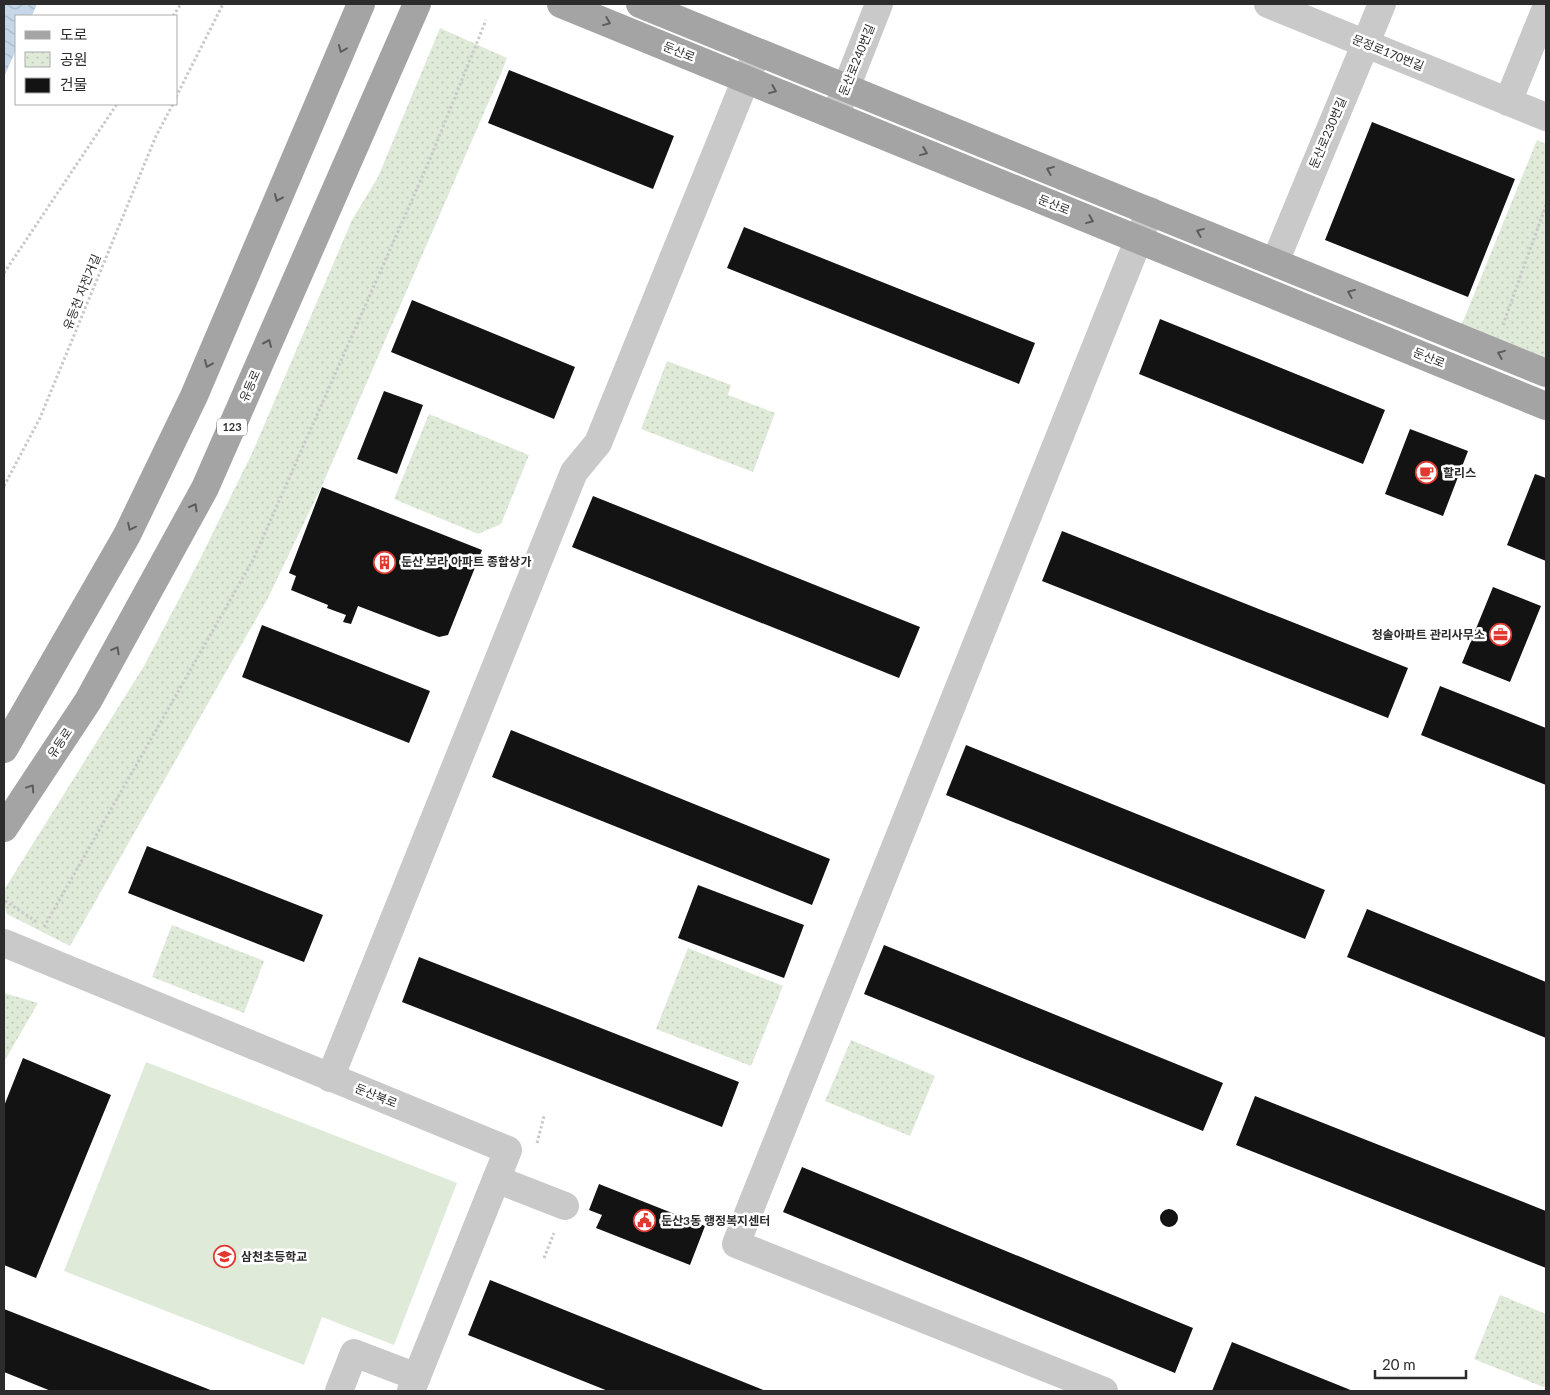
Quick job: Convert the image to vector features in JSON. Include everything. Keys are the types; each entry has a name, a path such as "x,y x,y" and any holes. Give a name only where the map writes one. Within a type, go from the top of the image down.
{"main road":[{"path":"4,749 127,535 194,396 360,4"},
{"name":"유등로","path":"4,828 88,701 205,488 417,4"},
{"name":"둔산로","path":"562,4 1546,406"},
{"path":"640,4 1546,373"}],"street":[{"name":"둔산로240번길","path":"835,116 879,4"},
{"name":"문정로170번길","path":"1268,4 1546,118"},
{"name":"둔산로230번길","path":"1275,262 1382,4"},
{"path":"1508,102 1546,8"},
{"path":"330,1078 574,472 598,443 757,52"},
{"path":"1104,1391 736,1244 1150,211"},
{"name":"둔산북로","path":"4,943 508,1150 414,1384"},
{"path":"496,1179 565,1206"},
{"path":"339,1391 354,1352 414,1384"}],"path":[{"path":"175,15 181,4"},
{"path":"178,93 224,4"},
{"path":"5,901 44,928 253,560 430,159 486,20"},
{"path":"4,273 116,105"},
{"name":"유등천 자전거길","path":"4,486 40,418 144,163 172,105"},
{"path":"1493,351 1546,205"}],"green space":[{"path":"440,28 507,58 500,76 324,481 268,598 70,946 7,914 4,905 4,890 144,666 199,561 253,451 352,220 378,177"},
{"path":"1537,140 1546,144 1546,377 1455,341"},
{"path":"667,361 731,385 728,395 775,413 753,472 641,429"},
{"path":"429,414 529,455 501,524 478,534 394,499"},
{"path":"172,925 264,961 244,1013 152,977"},
{"path":"688,948 783,986 751,1066 656,1029"},
{"path":"4,993 38,1003 4,1062"},
{"path":"851,1040 935,1076 910,1136 825,1101"},
{"path":"146,1062 457,1183 394,1345 322,1317 304,1365 64,1271"},
{"path":"1500,1295 1546,1314 1546,1388 1474,1359"}],"water":[{"path":"4,4 37,4 32,15 15,15 15,52 4,77"}],"building":[{"path":"509,70 674,136 653,189 488,123"},
{"path":"1372,122 1515,179 1468,297 1325,240"},
{"path":"744,227 1035,343 1019,384 727,268"},
{"path":"412,300 575,367 554,419 391,352"},
{"path":"1160,319 1385,410 1363,464 1139,374"},
{"path":"384,391 423,405 397,474 357,459"},
{"name":"할리스","path":"1410,429 1468,451 1443,516 1385,494"},
{"path":"1535,474 1546,478 1546,561 1507,545"},
{"name":"둔산 보라 아파트 종합상가","path":"322,487 482,550 448,635 439,637 358,606 351,624 343,622 346,615 327,608 328,605 291,590 296,576 289,573"},
{"path":"593,496 920,627 899,678 572,547"},
{"path":"1062,531 1408,668 1388,718 1042,581"},
{"name":"청솔아파트 관리사무소","path":"1493,587 1541,606 1510,682 1462,663"},
{"path":"262,625 430,691 409,743 242,677"},
{"path":"1440,686 1546,728 1546,785 1421,735"},
{"path":"511,730 830,859 812,905 492,777"},
{"path":"966,745 1325,890 1305,939 946,795"},
{"path":"147,846 323,915 304,962 128,893"},
{"path":"698,885 804,925 784,978 678,938"},
{"path":"1367,909 1546,982 1546,1038 1347,957"},
{"path":"884,945 1223,1083 1203,1131 864,994"},
{"path":"419,957 739,1082 722,1127 402,1002"},
{"path":"23,1058 111,1095 36,1278 4,1265 4,1106"},
{"path":"1255,1096 1546,1211 1546,1268 1236,1145"},
{"path":"802,1167 1193,1328 1175,1373 783,1212"},
{"name":"둔산3동 행정복지센터","path":"599,1184 705,1226 690,1265 596,1228 602,1215 589,1210"},
{"path":"1169,1209 1175,1212 1178,1218 1175,1224 1169,1227 1163,1224 1160,1218 1163,1212"},
{"path":"490,1280 766,1391 608,1391 468,1335"},
{"path":"4,1309 213,1391 51,1391 4,1372"},
{"path":"1232,1342 1353,1391 1212,1391"}],"place":[{"name":"할리스","path":"1427,473"},
{"name":"둔산 보라 아파트 종합상가","path":"385,562"},
{"name":"청솔아파트 관리사무소","path":"1501,635"},
{"name":"둔산3동 행정복지센터","path":"645,1221"},
{"name":"삼천초등학교","path":"225,1257"}]}
